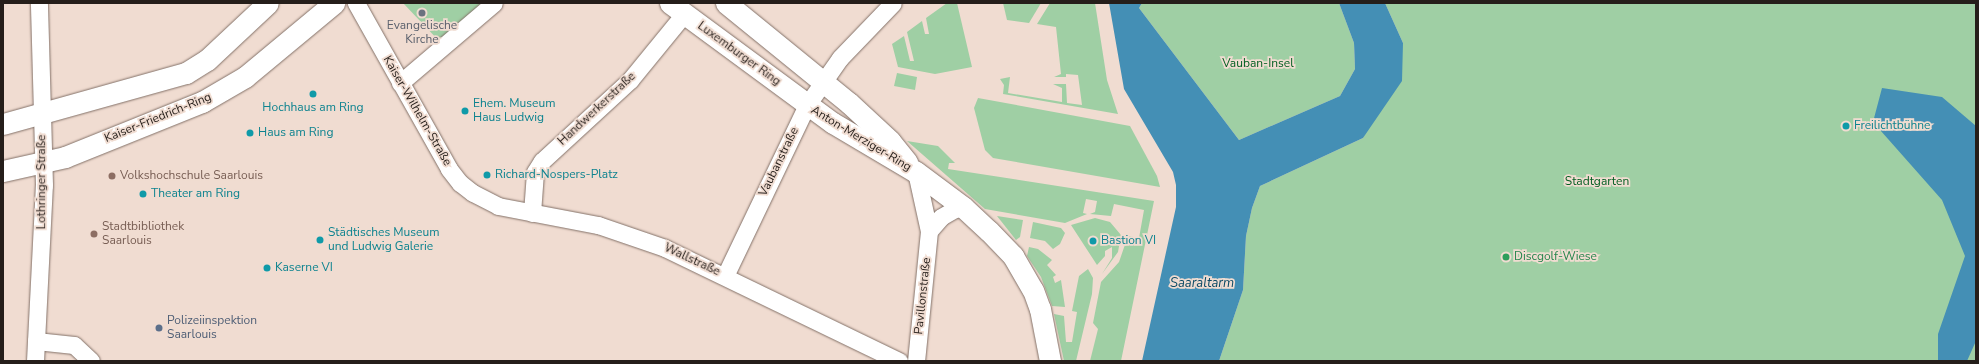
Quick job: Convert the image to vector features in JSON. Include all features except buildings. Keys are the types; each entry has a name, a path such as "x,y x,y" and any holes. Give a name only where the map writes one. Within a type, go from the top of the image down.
{"street":[{"name":"Lothringer Straße","path":"35,361 43,164 39,3"},
{"path":"3,124 186,72 207,60 268,3"},
{"name":"Kaiser-Friedrich-Ring","path":"3,171 43,164 215,95 245,77 334,3"},
{"name":"Kaiser-Wilhelm-Straße","path":"356,3 400,84 449,168 460,183 473,193"},
{"path":"400,84 494,3"},
{"path":"726,3 823,81"},
{"name":"Vaubanstraße","path":"725,276 807,105 840,58 893,3"},
{"name":"Luxemburger Ring","path":"677,8 807,105"},
{"name":"Handwerkerstraße","path":"532,213 535,172 542,161 630,80 677,8"},
{"name":"Anton-Merziger-Ring","path":"823,81 890,141 916,172"},
{"name":"Anton-Merziger-Ring","path":"807,105 856,138 916,172 963,207 1014,256 1024,273 1040,309 1050,361"},
{"name":"Pavillonstraße","path":"916,172 929,231 916,361"},
{"name":"Wallstraße","path":"473,193 498,206 630,234 725,276 899,361"},
{"path":"929,231 941,217 955,208 963,207"},
{"path":"36,341 74,345 91,361"}],"green space":[{"path":"403,3 482,3 440,42"},
{"path":"947,3 957,3 972,67 935,74 898,67 892,44 904,36 910,61 914,61 907,32 922,21 925,34 929,34 926,18"},
{"path":"1003,3 1041,3 1029,23 1007,20"},
{"path":"1050,3 1095,3 1107,80 1118,114 1003,94 1004,85 1000,79 1010,77 1008,93 1062,102 1062,88 1053,84 1066,84 1067,103 1082,105 1078,75 1066,74 1066,77 1054,77 1061,74 1056,27 1037,24"},
{"name":"Vauban-Insel","path":"1142,3 1339,3 1354,43 1355,69 1340,96 1239,140 1139,8"},
{"name":"Stadtgarten","path":"1385,3 1976,3 1976,361 1219,361 1243,290 1246,236 1252,208 1260,186 1363,138 1403,43"},
{"path":"897,73 917,77 915,90 894,86"},
{"path":"978,98 1130,126 1157,176 1160,187 993,158 985,150 974,108"},
{"path":"907,141 938,146 955,163 949,163 948,169 1154,201 1121,361 1090,361 1098,329 1093,323 1101,282 1119,262 1128,236 1139,238 1144,210 1114,204 1111,216 1090,214 1095,212 1097,201 1086,199 1083,213 1087,214 1065,223 985,209"},
{"path":"997,216 1023,220 1020,237 1016,240"},
{"path":"1095,218 1110,222 1121,235 1118,252 1102,274 1112,258 1112,247 1105,251 1105,256 1097,265 1071,225"},
{"path":"1033,222 1061,228 1065,233 1060,244 1053,249 1045,241 1030,238"},
{"path":"1029,247 1038,249 1052,260 1047,265 1056,275 1053,277 1055,283 1061,280 1065,307 1052,306 1041,277 1027,256"},
{"path":"1088,269 1093,278 1092,294 1076,361 1064,361 1054,314 1064,316 1066,342 1072,342 1077,312 1072,311 1079,276"}],"water":[{"name":"Saaraltarm","path":"1109,3 1142,3 1139,8 1239,140 1340,96 1355,69 1354,43 1339,3 1385,3 1403,43 1402,81 1363,138 1260,186 1252,208 1246,236 1243,290 1219,361 1142,361 1176,207 1176,185 1173,172 1124,89"},
{"path":"1882,88 1942,97 1976,126 1976,341 1967,361 1938,361 1938,334 1965,256 1942,200 1873,122"}],"place":[{"name":"Evangelische Kirche","path":"422,13"},
{"name":"Hochhaus am Ring","path":"313,94"},
{"name":"Ehem. Museum Haus Ludwig","path":"465,111"},
{"name":"Freilichtbühne","path":"1846,126"},
{"name":"Haus am Ring","path":"250,133"},
{"name":"Richard-Nospers-Platz","path":"487,175"},
{"name":"Volkshochschule Saarlouis","path":"112,176"},
{"name":"Theater am Ring","path":"143,194"},
{"name":"Stadtbibliothek Saarlouis","path":"94,234"},
{"name":"Städtisches Museum und Ludwig Galerie","path":"320,240"},
{"name":"Bastion VI","path":"1093,241"},
{"name":"Discgolf-Wiese","path":"1506,257"},
{"name":"Kaserne VI","path":"267,268"},
{"name":"Polizeiinspektion Saarlouis","path":"159,328"}]}
